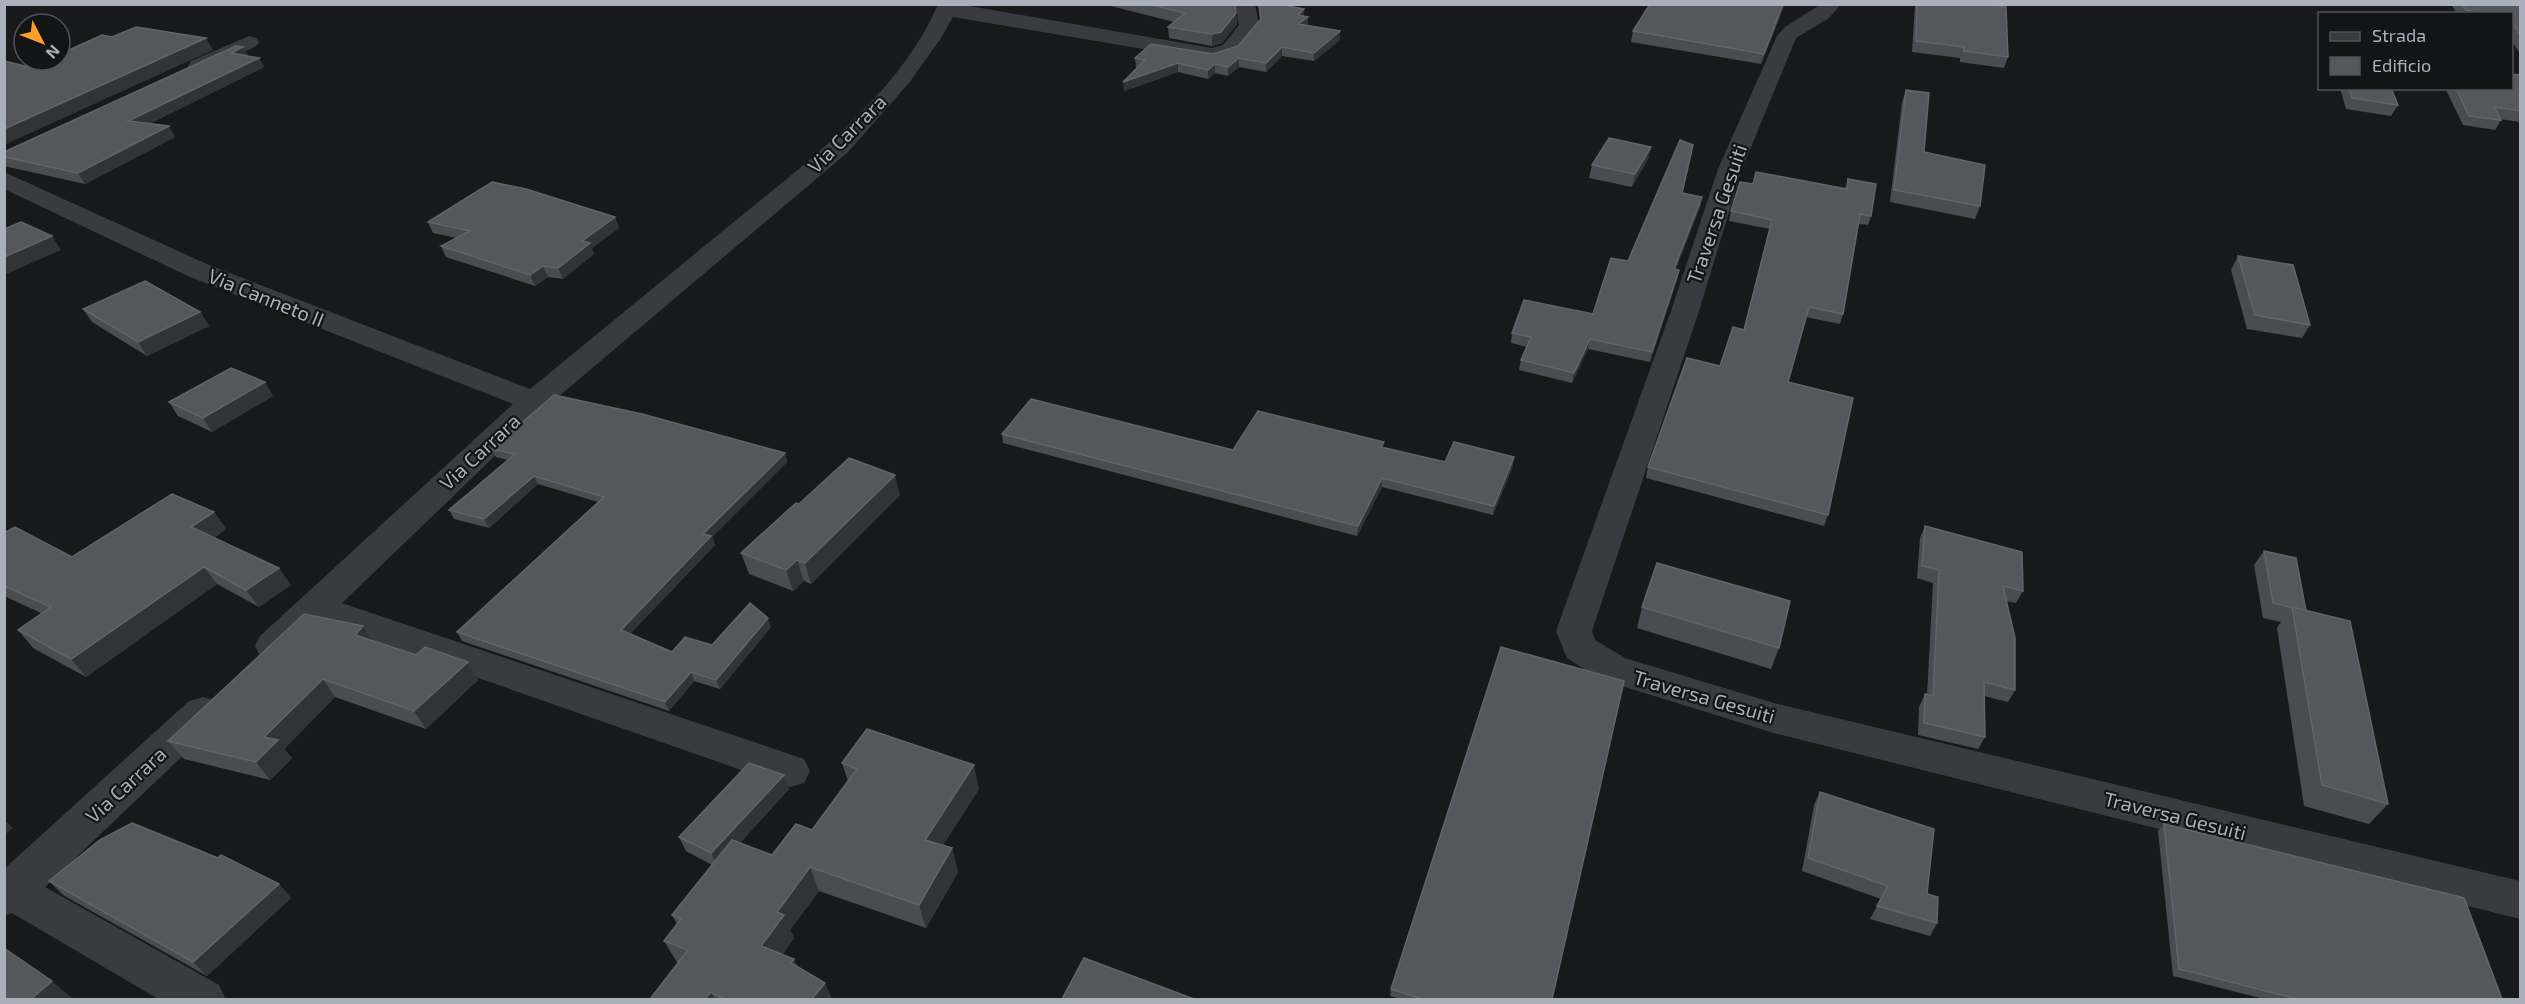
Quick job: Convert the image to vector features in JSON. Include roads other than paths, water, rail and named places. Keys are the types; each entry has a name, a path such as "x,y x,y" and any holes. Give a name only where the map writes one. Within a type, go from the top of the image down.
{"street":[{"path":"947,7 1214,55 1230,49 1249,26 1245,4"},
{"name":"Traversa Gesuiti","path":"1831,4 1828,11 1793,28 1787,36 1730,169 1686,308 1574,631 1580,648 1612,669 1773,718 2520,900"},
{"name":"Via Carrara","path":"255,664 534,402 840,147 864,122 920,53 947,7"},
{"path":"174,77 249,42"},
{"name":"Via Canneto II","path":"4,179 85,222 270,302 534,402"},
{"path":"315,607 790,771"},
{"name":"Via Carrara","path":"9,894 220,696"},
{"path":"9,894 203,999"}]}
